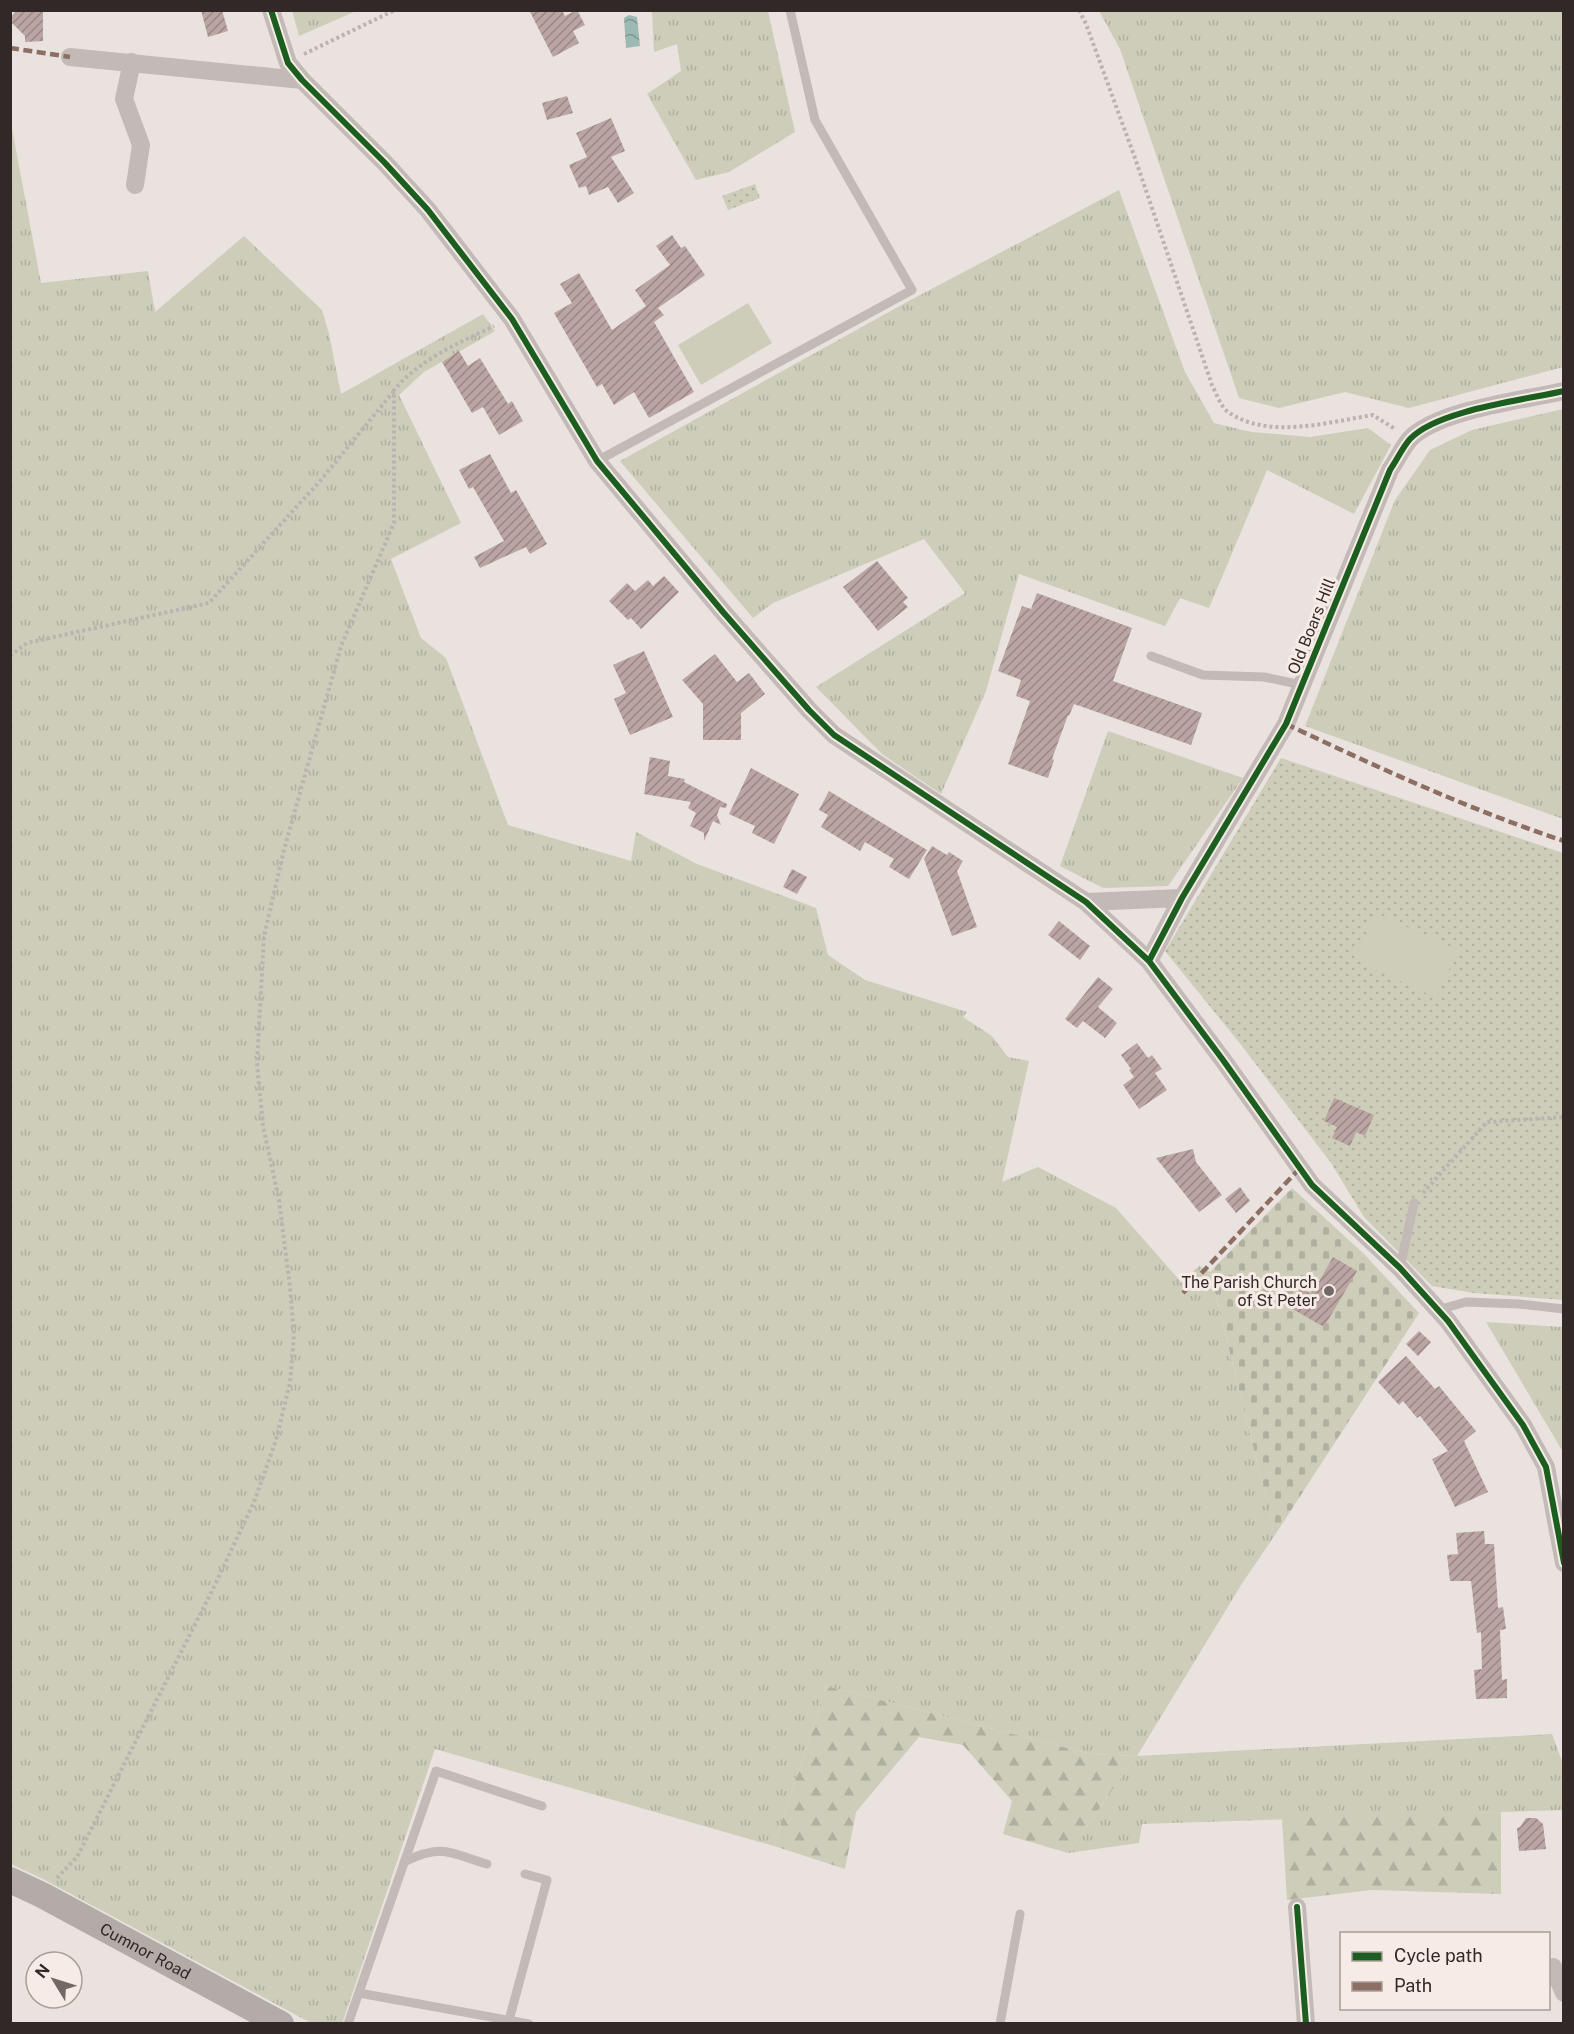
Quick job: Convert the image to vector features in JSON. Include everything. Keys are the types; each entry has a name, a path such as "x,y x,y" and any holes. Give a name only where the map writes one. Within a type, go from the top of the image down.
{"main road":[{"name":"Cumnor Road","path":"10,1880 281,2024"}],"street":[{"path":"271,10 288,63 428,210 512,319 597,461 723,612 809,710 834,735 1086,902 1149,961 1312,1185 1400,1268 1448,1321 1523,1425 1546,1467 1563,1563"},
{"path":"70,57 302,80"},
{"path":"132,62 124,99 141,145 135,185"},
{"name":"Old Boars Hill","path":"1149,961 1182,898 1286,724 1390,470 1410,439 1429,424 1457,414 1563,392"},
{"path":"1086,902 1182,898"},
{"path":"1297,1907 1306,2024"},
{"path":"1550,1968 1553,1968 1563,1993"}],"lane":[{"path":"597,461 912,290 815,120 790,10"},
{"path":"1151,656 1203,675 1264,677 1302,685"},
{"path":"1400,1268 1414,1203"},
{"path":"1437,1310 1466,1302 1519,1304 1563,1309"},
{"path":"348,2024 436,1771 542,1806"},
{"path":"404,1862 424,1852 440,1850 487,1864"},
{"path":"509,2020 547,1880 525,1874"},
{"path":"1000,2024 1020,1914"},
{"path":"359,1993 529,2024"}],"path":[{"path":"288,63 395,10"},
{"path":"1079,10 1135,158 1212,385 1226,411 1255,425 1299,427 1373,415 1410,439"},
{"path":"10,656 27,643 209,603 320,481 403,379 434,356 512,319"},
{"path":"42,1895 77,1857 212,1593 254,1502 276,1440 290,1383 294,1335 290,1287 279,1200 264,1126 257,1063 264,936 284,850 341,646 394,523 394,390"},
{"path":"1414,1203 1486,1122 1563,1117"}],"green space":[{"path":"292,10 356,10 356,11 299,36"},
{"path":"652,11 768,11 795,132 729,172 696,180 647,94 681,71 677,44 654,52"},
{"path":"1099,11 1563,11 1563,367 1409,408 1345,392 1279,408 1239,398 1120,49"},
{"path":"10,118 41,283 148,271 155,312 244,236 322,310 341,394 483,314 495,331 424,372 399,395 461,523 391,559 421,638 446,658 508,825 631,861 636,832 697,864 816,908 828,955 865,980 967,1012 963,1017 992,1036 1008,1057 1029,1061 1002,1182 1038,1167 1116,1208 1182,1283 1199,1266 1210,1272 1275,1535 1243,1582 1137,1756 1552,1734 1563,1764 1563,1810 1142,1824 1139,1843 1068,1853 1136,1756 1091,1754 826,1686 774,1846 435,1749 342,2024 311,2023 11,1864"},
{"path":"755,184 760,198 728,210 722,196"},
{"path":"1119,190 1185,372 1214,423 1251,432 1310,437 1368,428 1391,445 1354,514 1267,470 1209,608 1180,598 1165,626 1019,574 986,691 941,794 882,754 816,687 965,593 924,539 773,603 753,618 620,461 907,302"},
{"path":"748,303 772,343 701,385 678,345"},
{"path":"1564,409 1563,819 1305,726 1395,500 1430,450 1472,430"},
{"path":"1108,731 1243,778 1168,886 1103,888 1060,866"},
{"path":"1281,758 1563,853 1563,1300 1474,1293 1432,1286 1364,1217 1331,1163 1242,1046 1165,951"},
{"path":"1376,913 1458,950 1436,998 1354,959"},
{"path":"1292,1188 1364,1254 1419,1313 1275,1535 1210,1272"},
{"path":"1486,1322 1563,1327 1563,1452"},
{"path":"826,1686 1091,1754 1136,1756 1068,1853 1003,1834 1012,1801 963,1745 919,1737 856,1812 845,1869 774,1846"},
{"path":"1501,1812 1501,1894 1371,1890 1287,1900 1282,1818"}],"water":[{"path":"629,15 637,17 640,46 626,48 624,18"}],"building":[{"path":"17,10 43,10 43,41 25,42 25,36 12,23 12,16"},
{"path":"201,10 222,10 228,31 208,37"},
{"path":"529,10 562,10 565,16 577,10 585,25 573,31 579,43 553,57"},
{"path":"567,96 573,113 547,120 542,103"},
{"path":"611,118 625,151 611,157 634,193 618,203 608,187 589,195 586,186 579,188 569,165 587,157 576,133"},
{"path":"672,235 681,248 685,246 705,275 658,308 664,315 654,322 694,392 649,418 634,392 614,405 602,384 597,387 554,313 572,303 560,284 579,273 612,330 646,306 635,290 670,265 656,246"},
{"path":"459,351 468,366 480,358 508,404 512,401 523,421 499,435 483,407 472,413 442,362"},
{"path":"490,454 511,493 516,490 547,544 530,554 526,547 480,568 474,557 504,541 473,487 469,489 459,470"},
{"path":"877,561 908,598 903,602 908,607 878,631 843,587"},
{"path":"664,576 679,592 641,629 609,601 627,583 635,591 648,580 653,586"},
{"path":"1037,593 1132,628 1113,681 1202,713 1191,745 1074,704 1052,759 1054,760 1048,778 1008,764 1030,701 1016,696 1021,680 998,671 1022,606 1031,609"},
{"path":"644,651 673,717 630,735 614,699 626,693 613,665"},
{"path":"715,654 737,682 749,673 765,694 741,713 741,740 703,740 703,704 682,680"},
{"path":"650,757 670,761 668,776 685,779 684,782 727,804 726,808 720,807 717,815 721,825 713,821 704,841 704,833 690,826 696,813 688,808 691,802 644,794"},
{"path":"751,768 799,794 774,844 752,833 755,826 729,814"},
{"path":"829,791 927,850 909,879 889,867 894,859 865,842 860,851 821,827 828,815 819,810"},
{"path":"932,846 947,855 949,852 963,861 957,871 977,927 952,936 924,859"},
{"path":"792,869 807,877 797,894 783,887"},
{"path":"1059,921 1090,946 1080,960 1048,935"},
{"path":"1098,977 1113,989 1098,1007 1117,1023 1105,1038 1083,1021 1077,1028 1065,1019"},
{"path":"1137,1043 1148,1058 1152,1055 1162,1069 1155,1073 1167,1090 1139,1109 1123,1085 1134,1077 1121,1055"},
{"path":"1334,1098 1374,1115 1365,1136 1356,1132 1350,1146 1332,1138 1337,1127 1324,1121"},
{"path":"1193,1149 1196,1162 1222,1195 1199,1212 1156,1158"},
{"path":"1240,1187 1250,1201 1236,1213 1225,1199"},
{"name":"The Parish Church of St Peter","path":"1333,1257 1357,1271 1324,1327 1289,1307 1300,1288 1312,1294"},
{"path":"1419,1331 1431,1342 1418,1356 1406,1344"},
{"path":"1406,1356 1435,1389 1439,1386 1476,1431 1464,1441 1488,1492 1455,1507 1432,1459 1448,1451 1420,1416 1417,1418 1403,1401 1399,1405 1378,1382"},
{"path":"1484,1531 1485,1544 1494,1544 1498,1608 1503,1607 1506,1629 1500,1630 1502,1680 1507,1679 1507,1698 1476,1699 1474,1670 1482,1669 1481,1632 1477,1633 1471,1581 1450,1581 1447,1555 1458,1554 1456,1533"},
{"path":"1526,1818 1536,1818 1543,1824 1546,1849 1519,1851 1517,1828"}],"marked path":[{"path":"10,48 70,57"},
{"path":"1286,724 1458,801 1564,841"},
{"path":"1183,1293 1300,1168"}],"cycle path":[{"path":"271,10 288,63 428,210 512,319 597,461 723,612 809,710 834,735 1086,902 1149,961 1312,1185 1400,1268 1448,1321 1523,1425 1546,1467 1564,1563"},
{"path":"1149,961 1182,898 1286,724 1390,470 1407,443 1423,429 1460,413 1564,391"},
{"path":"1297,1907 1306,2024"}],"place":[{"name":"The Parish Church of St Peter","path":"1329,1291"}]}
